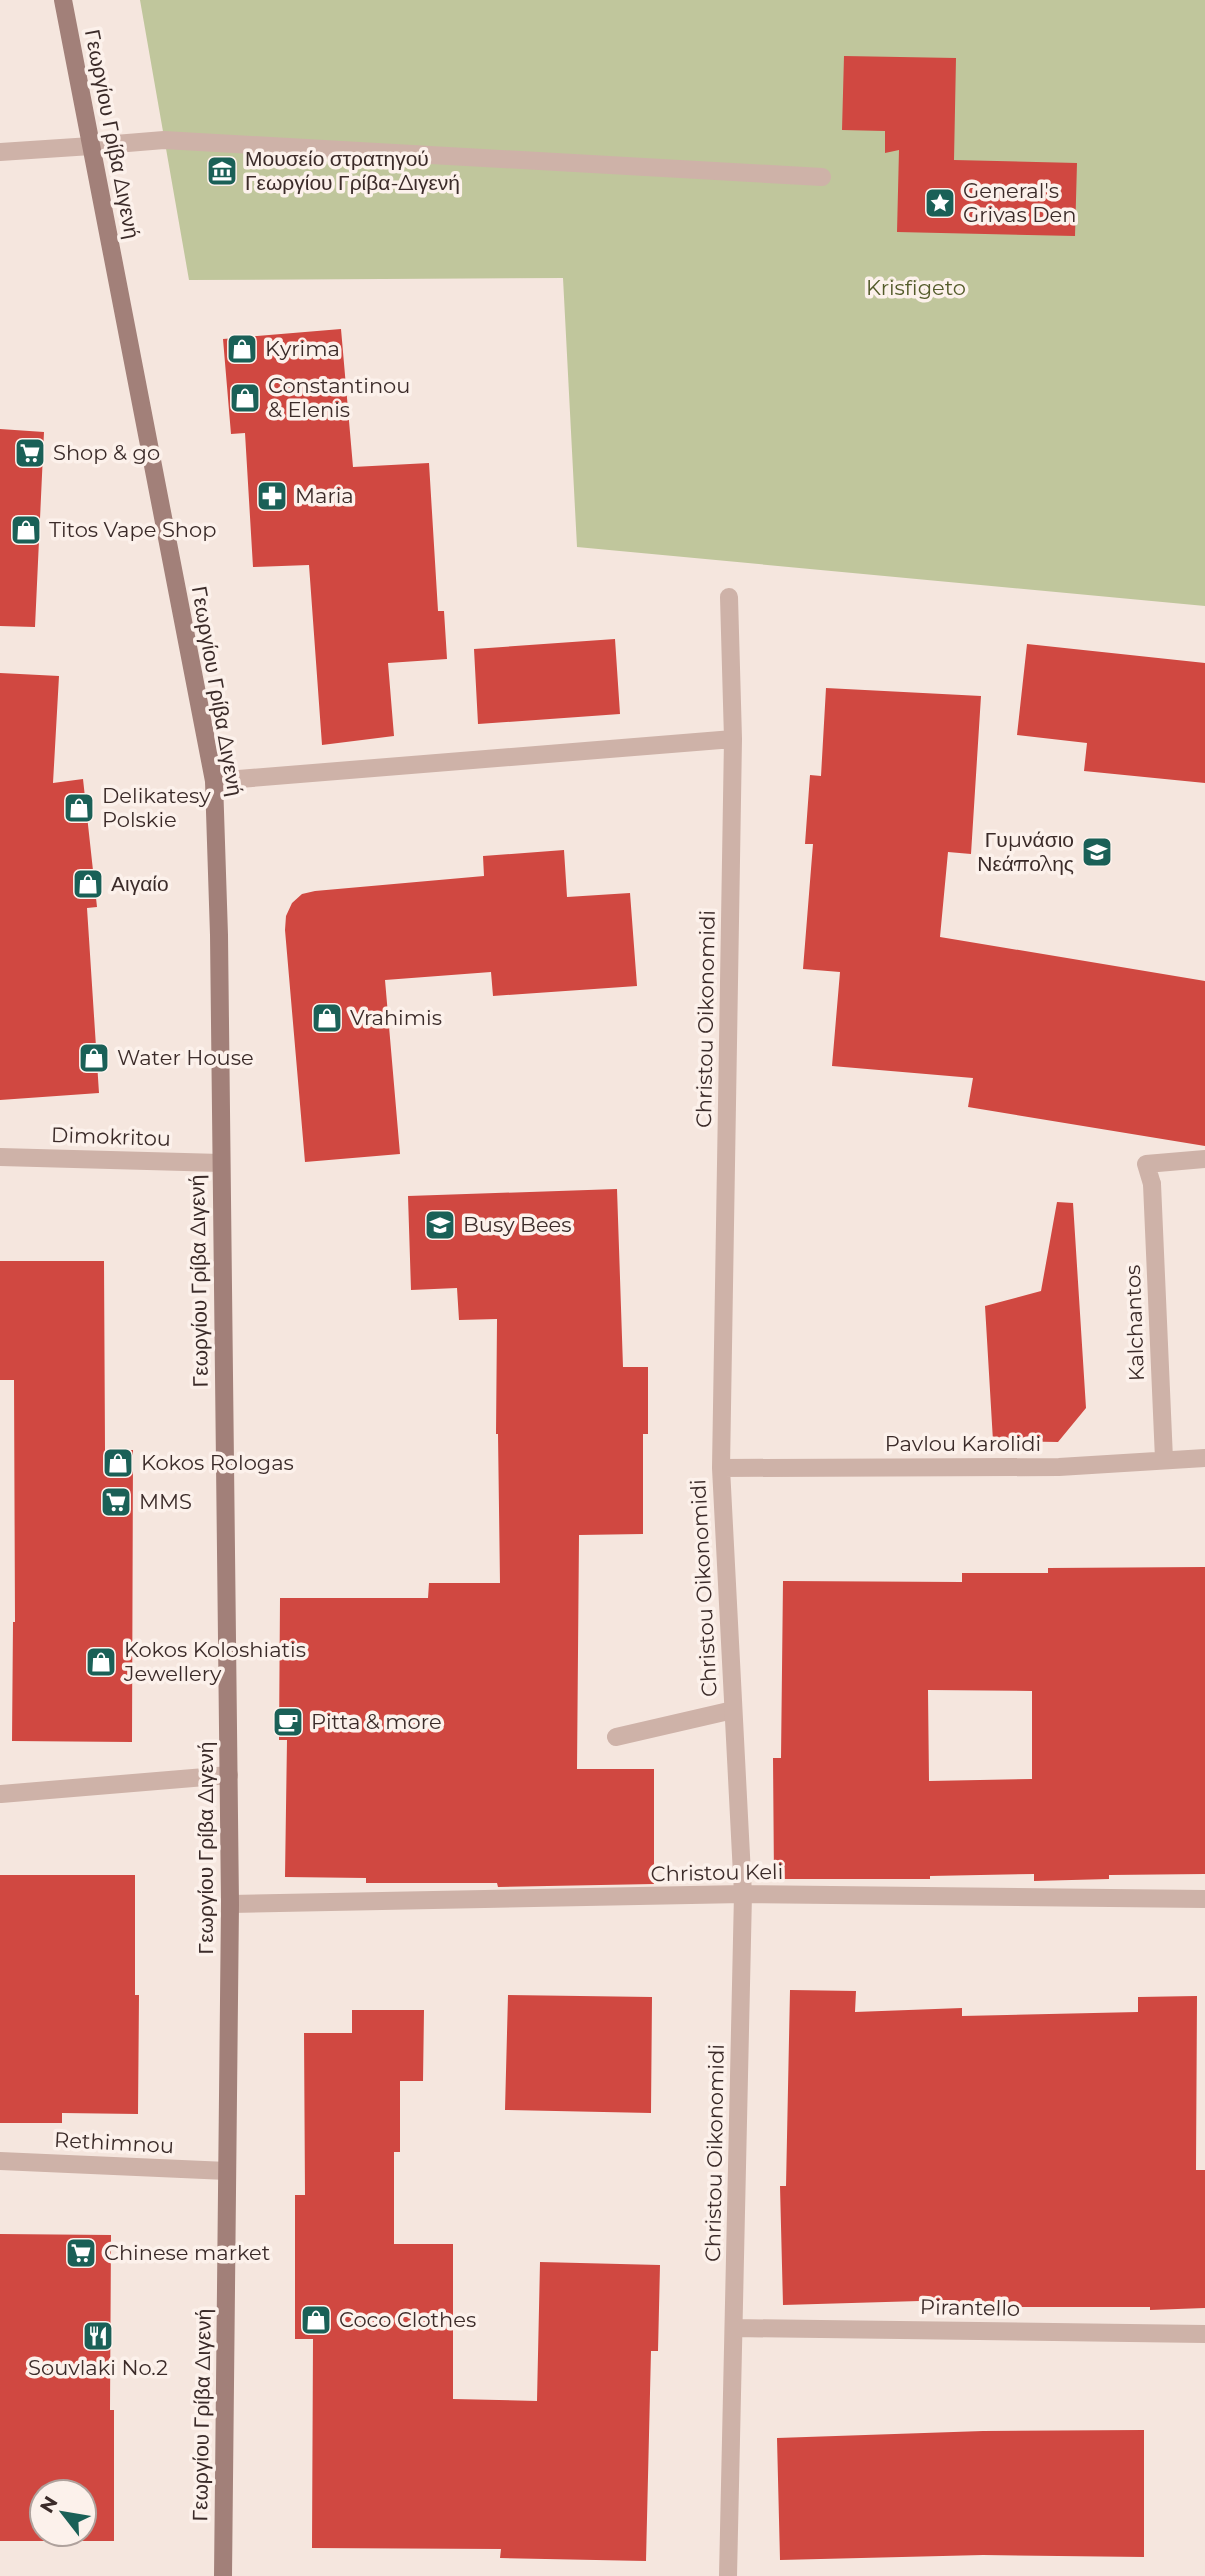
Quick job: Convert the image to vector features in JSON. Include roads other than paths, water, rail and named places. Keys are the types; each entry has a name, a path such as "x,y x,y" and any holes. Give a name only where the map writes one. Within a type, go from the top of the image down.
{"main road":[{"name":"Γεωργίου Γρίβα Διγενή","path":"63,0 214,781 219,935 230,1904 223,2576"}],"street":[{"path":"0,152 164,140 822,177"},
{"name":"Christou Oikonomidi","path":"728,2576 743,1894 721,1468 733,739 729,597"},
{"path":"214,781 733,739"},
{"name":"Dimokritou","path":"0,1157 220,1163"},
{"name":"Kalchantos","path":"1164,1460 1152,1184 1146,1164 1205,1159"},
{"name":"Pavlou Karolidi","path":"721,1468 1059,1467 1205,1458"},
{"path":"616,1737 733,1710"},
{"path":"1,1794 229,1775"},
{"name":"Christou Keli","path":"230,1904 743,1894 1205,1899"},
{"name":"Rethimnou","path":"0,2161 227,2171"},
{"name":"Pirantello","path":"734,2328 1205,2334"}],"place":[{"name":"Μουσείο στρατηγού Γεωργίου Γρίβα-Διγενή","path":"222,171"},
{"name":"General's Grivas Den","path":"940,203"},
{"name":"Kyrima","path":"242,349"},
{"name":"Constantinou & Elenis","path":"245,398"},
{"name":"Shop & go","path":"30,453"},
{"name":"Maria","path":"272,496"},
{"name":"Titos Vape Shop","path":"26,530"},
{"name":"Delikatesy Polskie","path":"79,808"},
{"name":"Γυμνάσιο Νεάπολης","path":"1097,852"},
{"name":"Αιγαίο","path":"88,884"},
{"name":"Vrahimis","path":"327,1018"},
{"name":"Water House","path":"94,1058"},
{"name":"Busy Bees","path":"440,1225"},
{"name":"Kokos Rologas","path":"118,1463"},
{"name":"MMS","path":"116,1502"},
{"name":"Kokos Koloshiatis Jewellery","path":"101,1662"},
{"name":"Pitta & more","path":"288,1722"},
{"name":"Chinese market","path":"81,2253"},
{"name":"Coco Clothes","path":"316,2320"},
{"name":"Souvlaki No.2","path":"98,2336"}],"park label":[{"name":"Krisfigeto","path":"916,288"}]}
